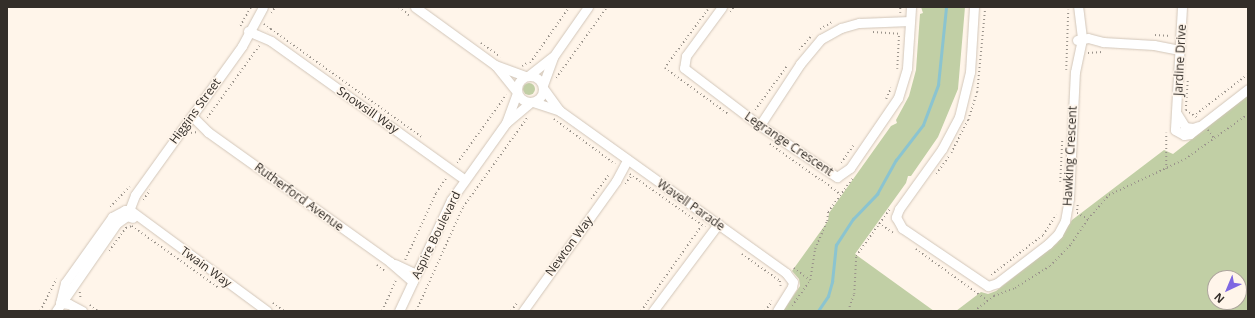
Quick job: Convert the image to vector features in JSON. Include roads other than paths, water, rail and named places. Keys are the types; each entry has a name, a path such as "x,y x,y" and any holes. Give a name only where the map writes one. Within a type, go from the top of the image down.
{"street":[{"name":"Higgins Street","path":"128,213 135,195 242,46 248,31 263,7"},
{"path":"415,7 495,65 513,73 535,77 543,87"},
{"path":"495,65 522,100 532,102 541,97 553,57 588,7"},
{"name":"Legrange Crescent","path":"725,10 686,56 684,66 689,74 759,120 827,173 837,177 847,172 893,107 906,74 911,7"},
{"name":"Hawking Crescent","path":"974,7 970,72 959,117 942,149 899,209 896,217 902,228 983,285 990,286 997,283 1053,239 1065,221 1068,208 1075,72 1073,57 1080,41 1074,25 1075,8"},
{"name":"Jardine Drive","path":"1182,7 1177,114 1184,131 1202,125 1248,89"},
{"name":"Snowsill Way","path":"253,22 268,36 464,179"},
{"path":"759,120 821,39 850,25 878,23 900,27 910,25"},
{"name":"Snowsill Way","path":"248,31 268,36"},
{"path":"1080,41 1180,47"},
{"path":"516,92 519,80 553,57"},
{"name":"Wavell Parade","path":"543,87 560,111"},
{"name":"Aspire Boulevard","path":"506,123 516,92"},
{"name":"Wavell Parade","path":"532,102 560,111 791,279 792,287 776,311"},
{"name":"Aspire Boulevard","path":"399,311 451,200 464,179 506,123 532,102"},
{"name":"Rutherford Avenue","path":"190,118 414,278"},
{"name":"Newton Way","path":"522,311 630,161"},
{"path":"77,307 58,307 65,283 112,217 118,212 128,213"},
{"name":"Twain Way","path":"128,213 144,222 268,311"},
{"path":"703,241 705,227 715,223"},
{"path":"653,311 715,223"}],"waterway":[{"path":"818,311 828,296 832,282 836,245 853,219 877,194 896,160 923,125 938,85 946,7"}]}
